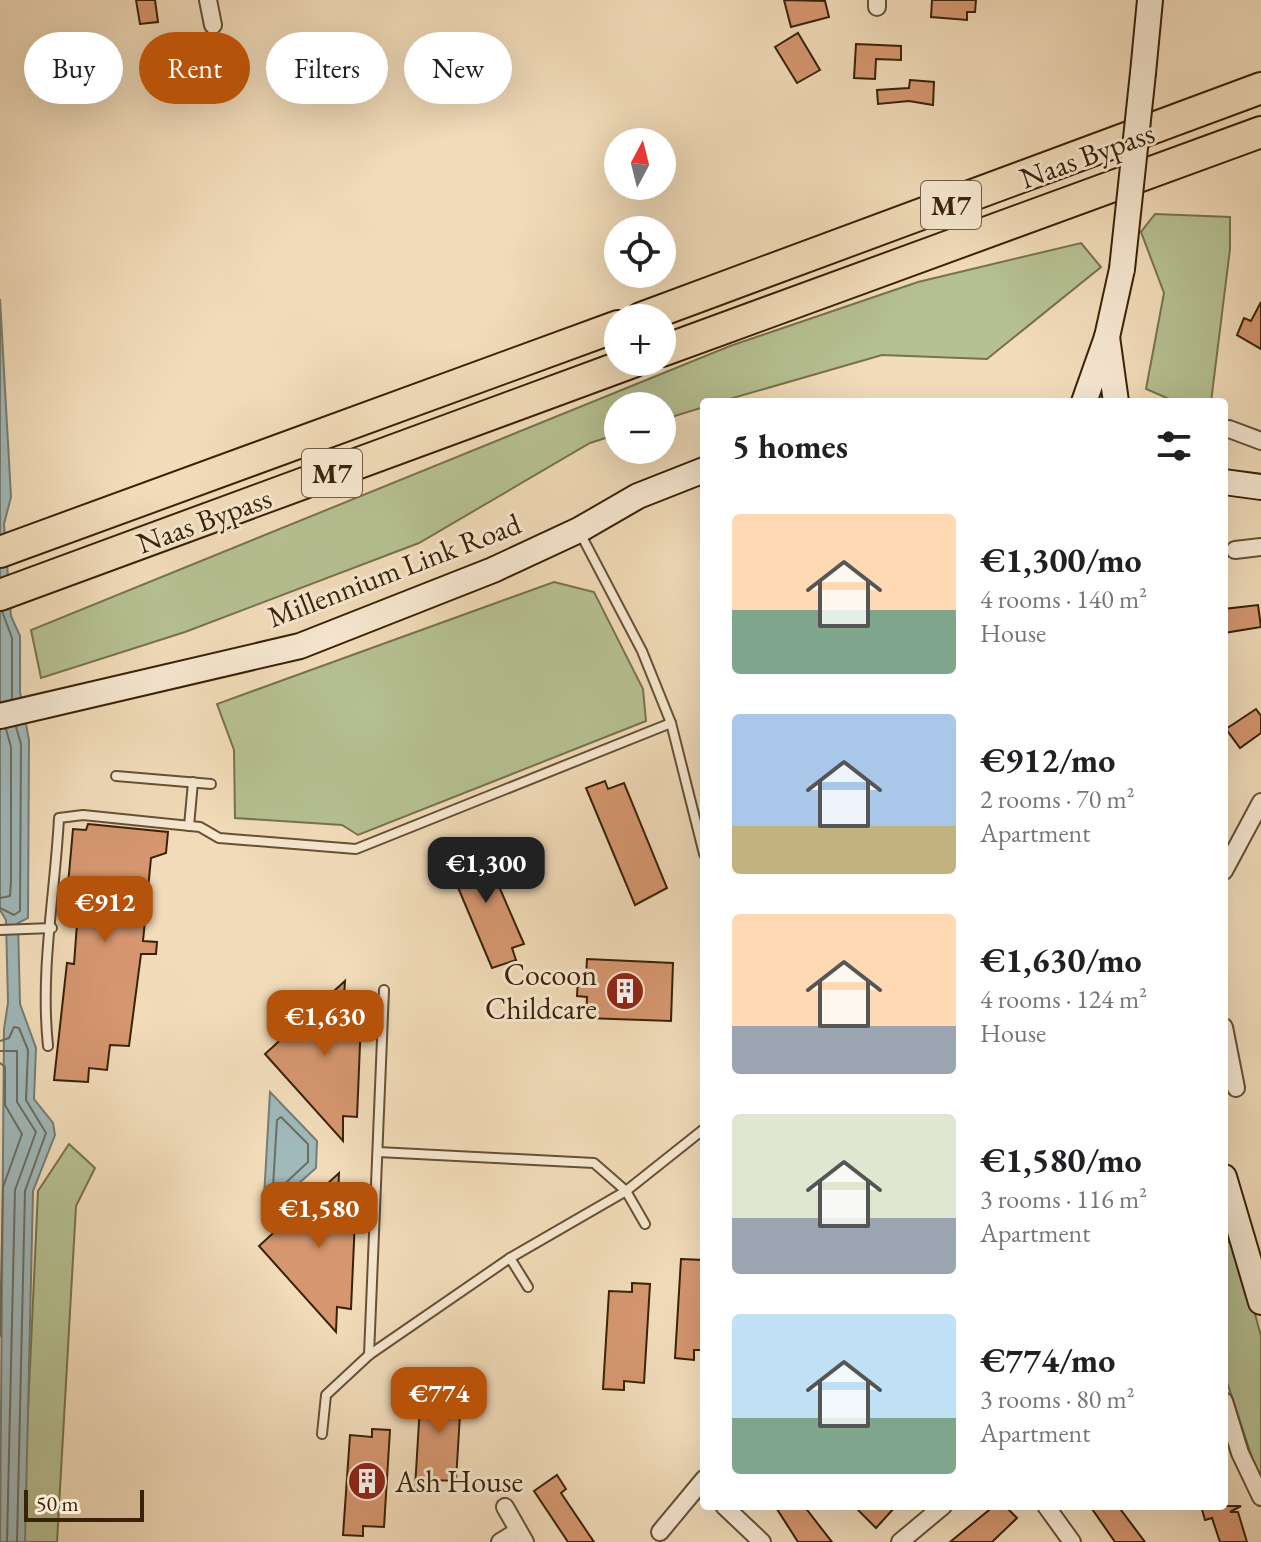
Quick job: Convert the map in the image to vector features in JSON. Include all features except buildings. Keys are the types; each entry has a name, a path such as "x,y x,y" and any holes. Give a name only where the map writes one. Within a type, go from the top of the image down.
{"highway":[{"name":"Naas Bypass","path":"676,305 1261,88"},
{"name":"Naas Bypass","path":"676,346 1261,132"},
{"name":"Naas Bypass","path":"0,552 604,331"},
{"name":"Naas Bypass","path":"0,595 604,373"}],"main road":[{"path":"1085,398 1107,337 1122,269 1150,0"},
{"path":"1107,337 1115,398"},
{"name":"Millennium Link Road","path":"0,716 300,646 493,570 579,530 638,496 700,472"},
{"path":"1228,1191 1261,1302"}],"street":[{"path":"208,0 213,25"},
{"path":"1229,429 1261,441"},
{"path":"1235,550 1261,547"},
{"path":"1228,864 1261,802"},
{"path":"1228,1047 1236,1088"},
{"path":"1228,1414 1240,1453 1261,1497"},
{"path":"660,1532 700,1488"},
{"path":"500,1542 522,1536 505,1507"},
{"path":"728,1510 762,1542"},
{"path":"900,1542 938,1510"},
{"path":"1049,1510 1072,1542"}],"lane":[{"path":"579,530 642,651 671,723 700,838"},
{"path":"48,1046 45,969 52,928 59,818 83,815 200,827 219,838 356,849 671,723"},
{"path":"116,776 211,784"},
{"path":"189,826 193,782"},
{"path":"2,930 52,928"},
{"path":"369,1355 384,990"},
{"path":"322,1434 326,1395 369,1355 510,1258 626,1191 700,1133"},
{"path":"378,1152 594,1163 626,1191 645,1224"},
{"path":"510,1258 528,1287"}],"green space":[{"path":"1155,214 1230,217 1230,249 1211,398 1167,398 1146,389 1164,293 1141,232"},
{"path":"1081,243 1101,267 987,359 882,355 733,398 700,398 700,408 676,416 676,392 617,392 656,376 676,376 676,368 730,346 918,282"},
{"path":"604,397 604,438 590,443 419,543 185,632 41,678 31,630"},
{"path":"554,582 594,592 643,689 646,721 358,835 342,825 235,818 234,750 217,704"},
{"path":"69,1144 95,1168 76,1206 57,1542 22,1542 38,1191"},
{"path":"1235,1241 1261,1336 1261,1485 1228,1385 1228,1242"}],"water":[{"path":"0,299 11,497 4,524 11,616 20,636 20,692 29,740 28,918 18,923 20,1004 36,1048 34,1099 53,1123 55,1135 33,1191 25,1542 0,1542 4,1029 8,1003 6,920 0,910"},
{"path":"270,1092 317,1141 316,1168 263,1215"}],"place":[{"name":"Cocoon Childcare","path":"625,991"},
{"name":"Ash House","path":"367,1481"}]}
